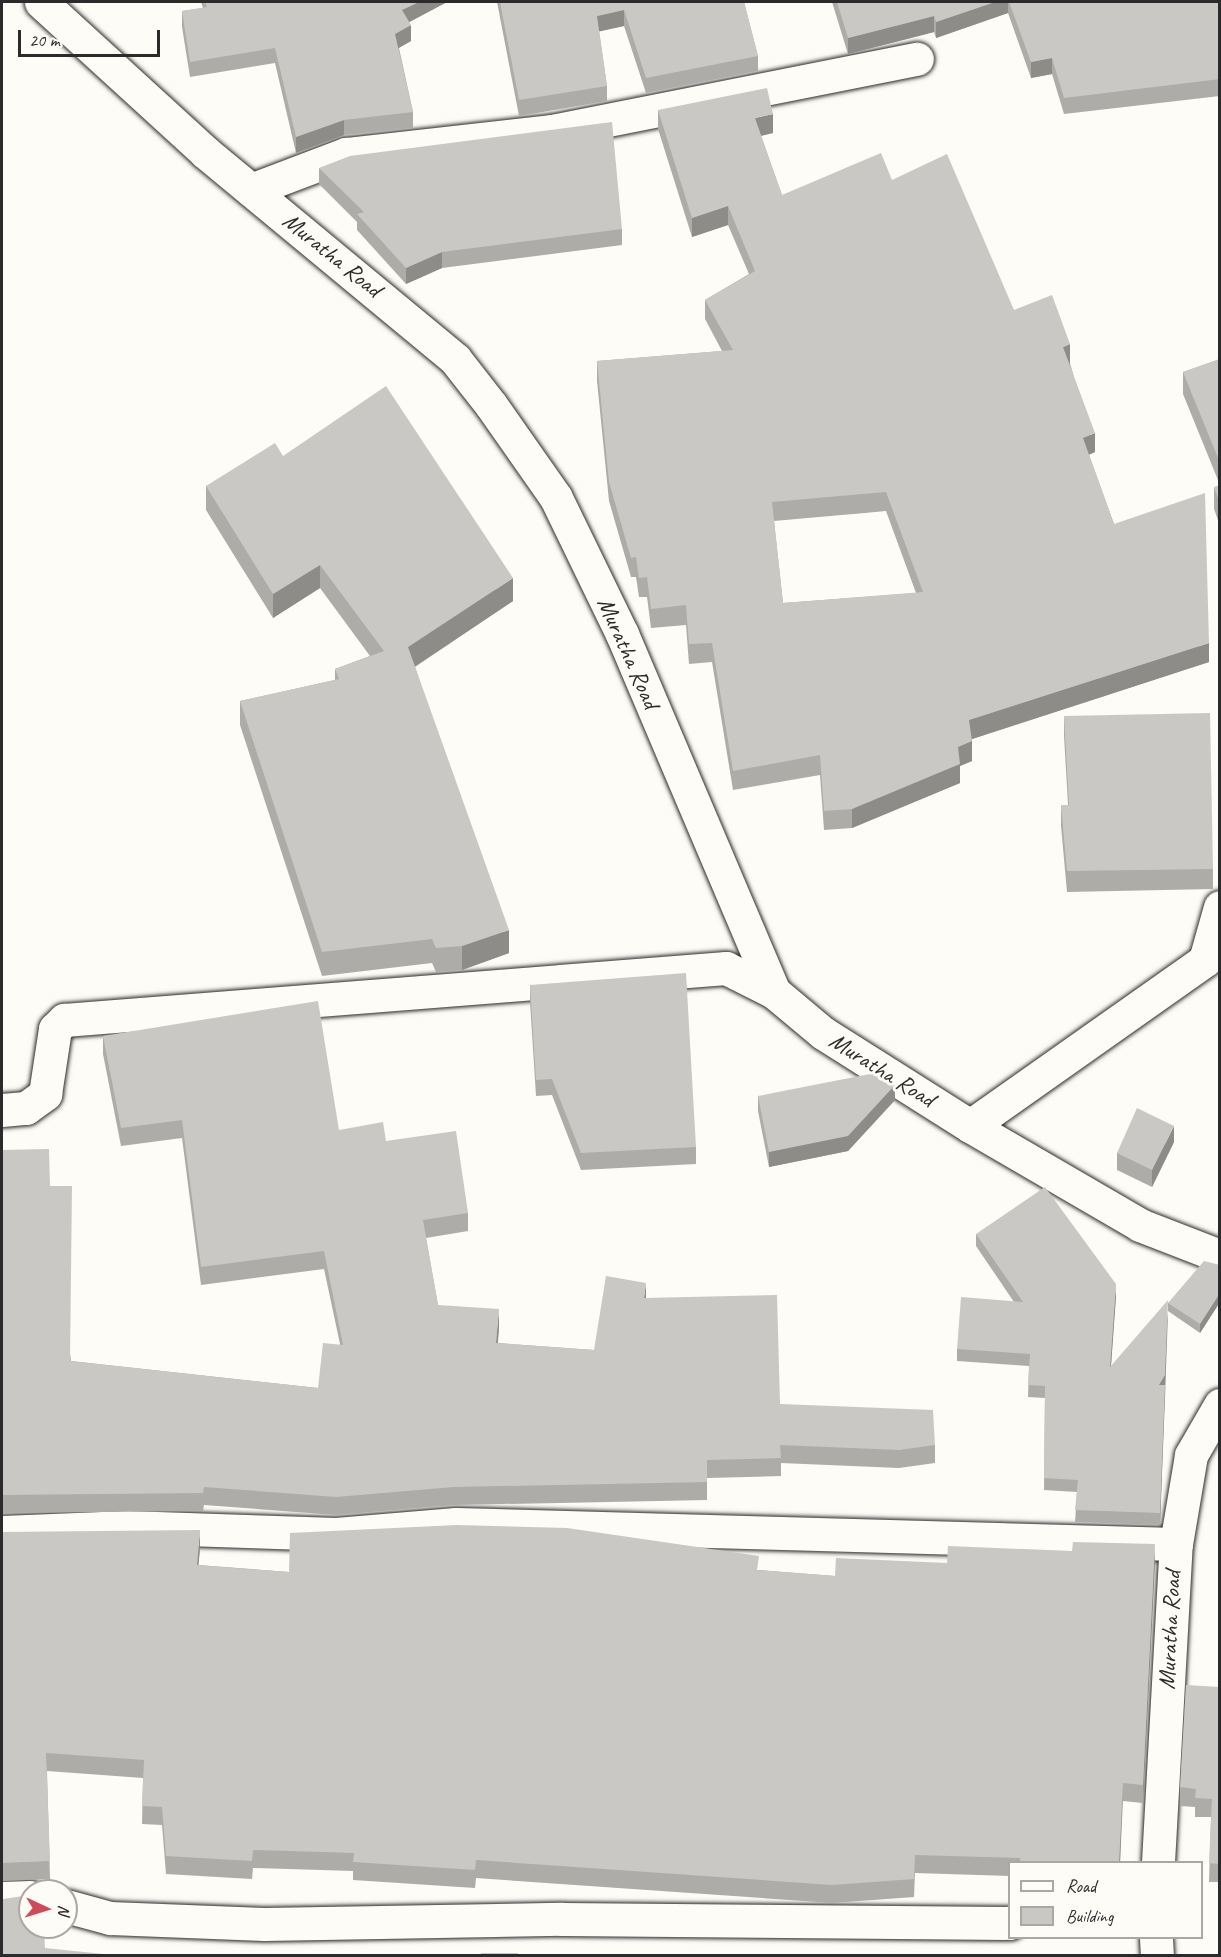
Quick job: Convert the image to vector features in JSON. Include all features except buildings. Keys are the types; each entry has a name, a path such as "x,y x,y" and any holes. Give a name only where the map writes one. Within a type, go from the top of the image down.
{"street":[{"name":"Muratha Road","path":"41,2 117,76 455,358 556,498 622,634 774,992 823,1033 970,1126 1140,1225 1220,1256"},
{"path":"251,190 346,154 552,131 917,59"},
{"path":"970,1126 1205,960 1220,907"},
{"path":"2,1110 26,1108 45,1094 55,1029 64,1020 726,968 774,992"},
{"name":"Muratha Road","path":"1158,1861 1176,1544 1191,1455 1220,1405"},
{"path":"2,1532 127,1527 336,1534 456,1524 1176,1544"},
{"path":"2,1898 18,1897"},
{"path":"78,1909 110,1918 264,1924 562,1919 1008,1923"},
{"path":"1156,1939 1157,1956"}]}
